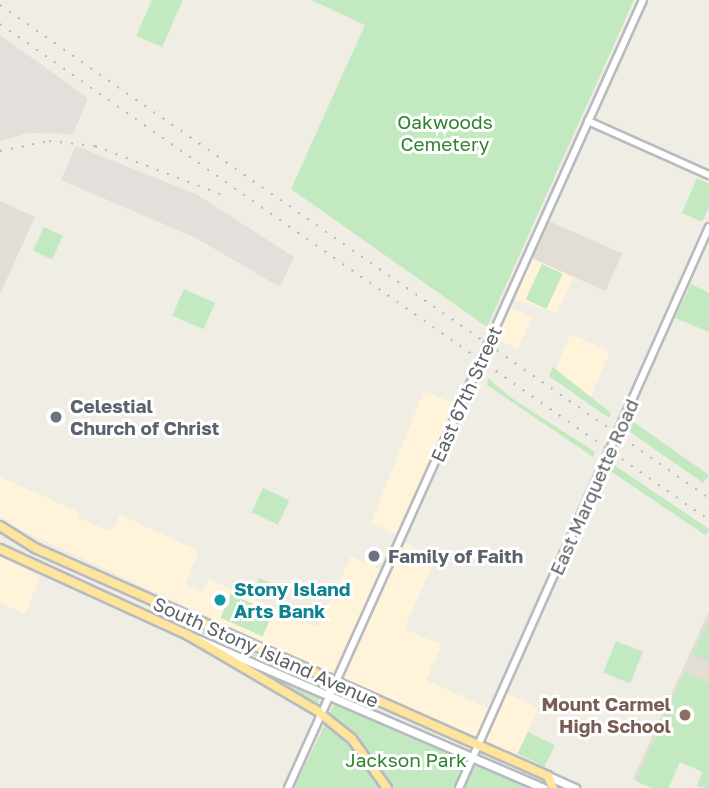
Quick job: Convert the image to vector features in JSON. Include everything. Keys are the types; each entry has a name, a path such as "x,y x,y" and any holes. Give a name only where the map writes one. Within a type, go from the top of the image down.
{"highway":[{"name":"South Stony Island Avenue","path":"0,526 35,548 548,776"},
{"name":"South Stony Island Avenue","path":"0,549 188,635"},
{"path":"188,635 321,714 352,739 387,788"},
{"path":"548,776 553,788"}],"main road":[{"name":"South Stony Island Avenue","path":"188,635 544,788"},
{"name":"South Stony Island Avenue","path":"548,776 575,788"}],"street":[{"name":"East 67th Street","path":"288,788 643,0"},
{"path":"588,121 709,175"},
{"name":"East Marquette Road","path":"458,788 709,227"}],"shaded area":[{"path":"0,35 88,98 73,134 29,133 0,141"},
{"path":"76,146 196,194 294,257 280,287 194,237 61,180"},
{"path":"0,201 35,217 0,294"},
{"path":"549,221 622,254 605,291 532,258"},
{"path":"532,258 574,276 557,313 513,299"},
{"path":"510,307 532,317 518,349 496,339"},
{"path":"571,334 610,352 590,398 555,369"},
{"path":"424,391 456,404 403,537 370,524"},
{"path":"0,477 79,512 77,517 111,532 120,515 199,551 185,584 202,592 209,579 318,628 351,556 381,570 334,675 19,529 0,516"},
{"path":"404,542 436,557 404,629 442,645 426,680 490,709 477,739 342,679"},
{"path":"0,556 40,577 25,614 0,603"},
{"name":"Mount Carmel High School","path":"709,611 709,788 697,786 703,772 680,762 668,788 652,788 633,779"},
{"path":"505,693 538,708 516,756 483,741"}],"green space":[{"path":"152,0 183,0 162,47 136,36"},
{"name":"Oakwoods Cemetery","path":"311,0 634,0 487,327 291,189 365,25"},
{"path":"697,178 709,184 709,207 702,222 682,213"},
{"path":"44,227 63,236 52,259 33,251"},
{"path":"542,264 563,274 546,309 526,299"},
{"path":"691,284 709,293 709,332 675,318"},
{"path":"184,289 215,303 203,329 172,315"},
{"path":"553,367 611,413 609,418 549,376"},
{"path":"488,378 510,397 595,452 593,457 487,385"},
{"path":"632,421 709,475 703,483 626,429"},
{"path":"614,465 709,529 705,535 610,471"},
{"path":"263,488 289,500 278,525 252,512"},
{"path":"259,578 285,589 280,601 254,590"},
{"path":"231,594 273,613 262,636 220,618"},
{"path":"709,621 709,662 693,654"},
{"path":"203,630 299,674 299,675 202,633"},
{"path":"616,641 643,652 630,683 603,673"},
{"path":"234,658 311,691 320,697 318,703"},
{"name":"Mount Carmel High School","path":"685,672 709,683 709,788 697,786 703,772 680,762 668,788 652,788 636,781"},
{"name":"Jackson Park","path":"336,700 467,758 454,788 393,788 357,738 330,713"},
{"name":"Jackson Park","path":"326,722 350,743 381,788 294,788"},
{"path":"528,732 555,745 544,767 517,754"},
{"name":"Jackson Park","path":"475,762 537,788 463,788"}],"railway":[{"path":"0,5 709,498"},
{"path":"0,24 709,520"},
{"path":"0,151 49,141 95,146 228,197"}],"place":[{"name":"Celestial Church of Christ","path":"56,417"},
{"name":"Family of Faith","path":"374,556"},
{"name":"Stony Island Arts Bank","path":"220,600"},
{"name":"Mount Carmel High School","path":"685,715"}]}
